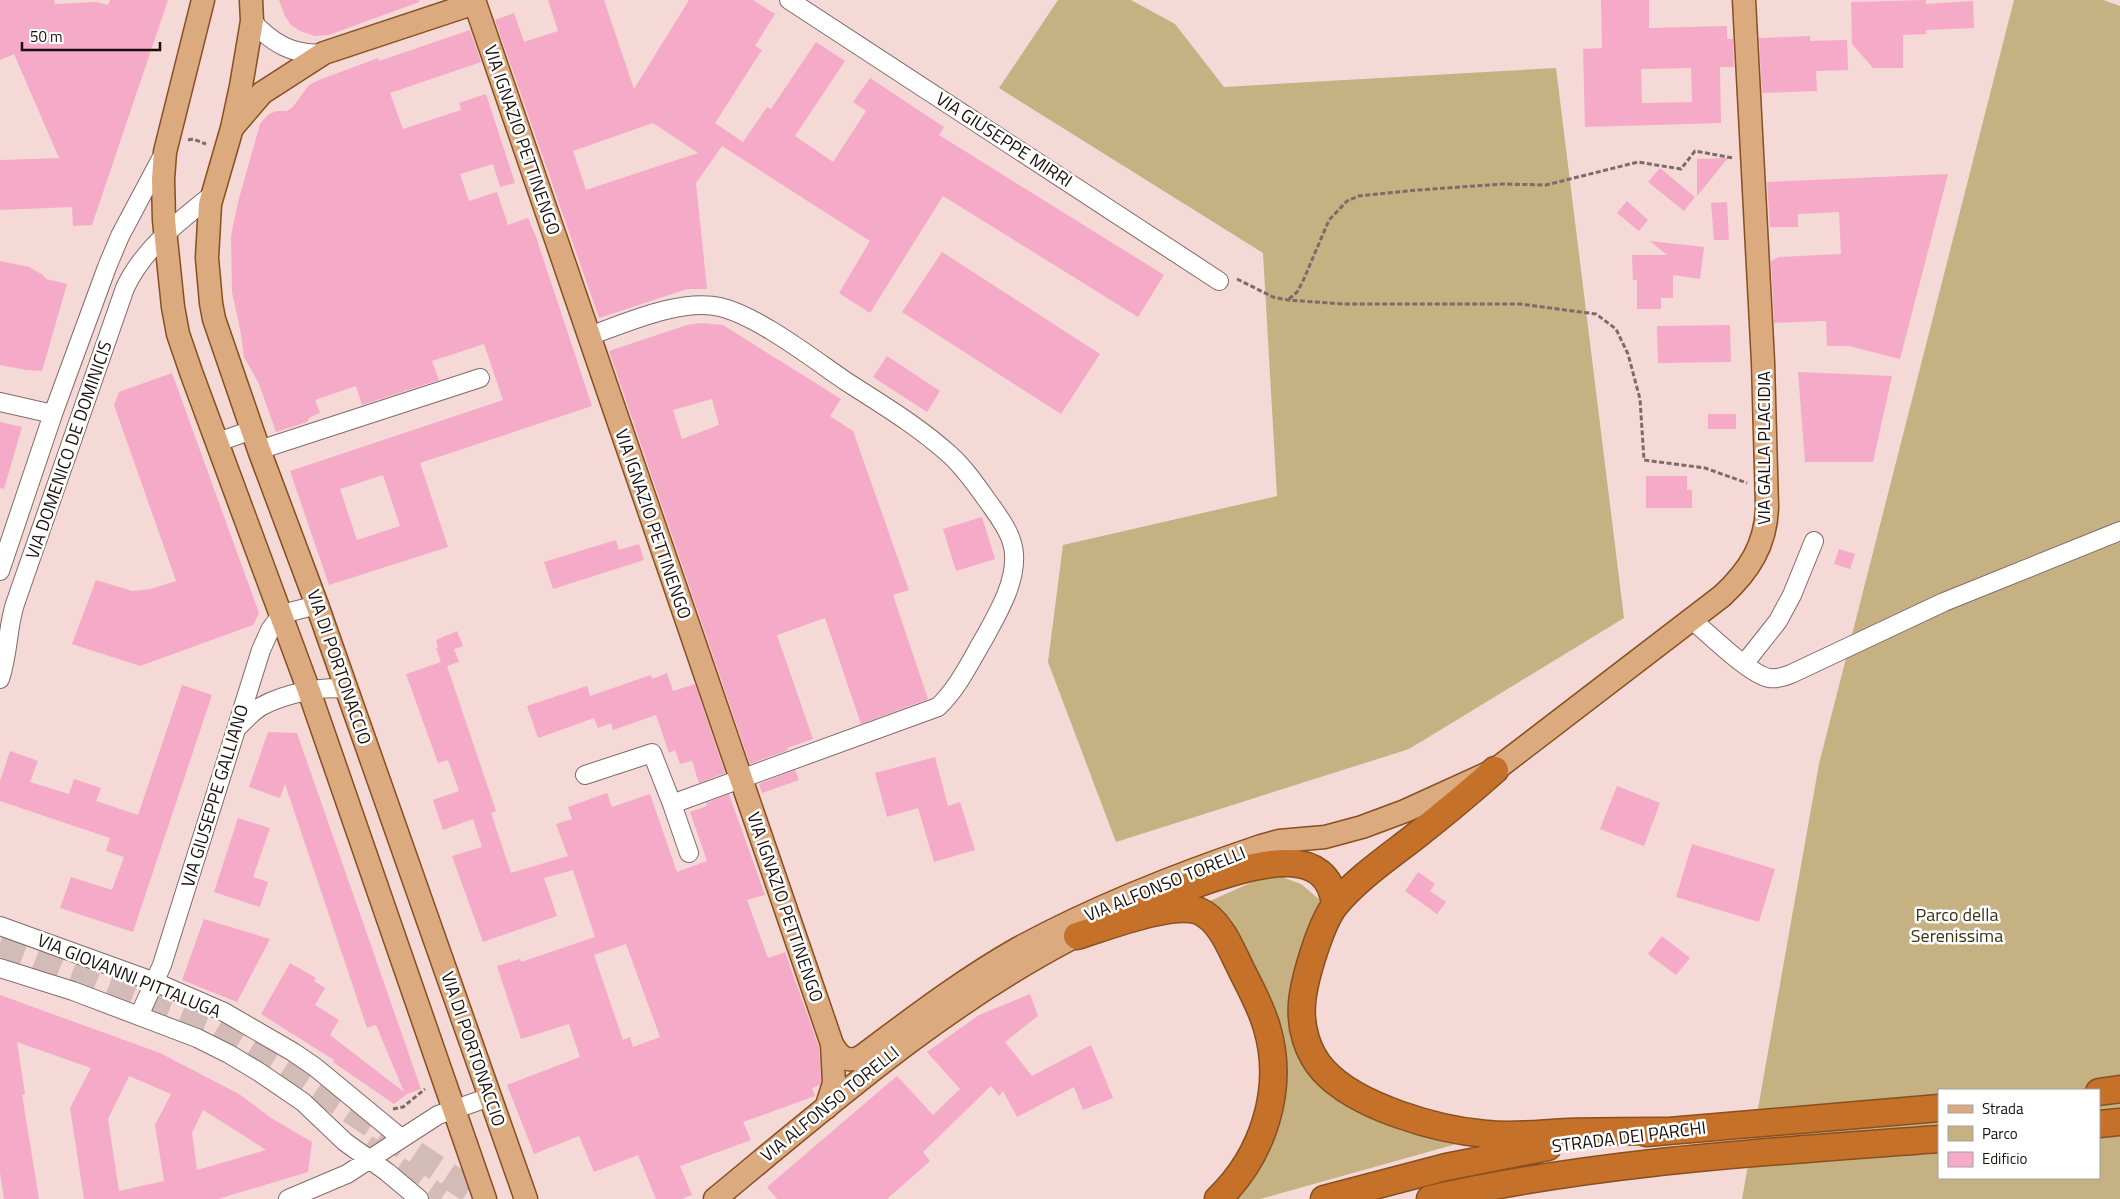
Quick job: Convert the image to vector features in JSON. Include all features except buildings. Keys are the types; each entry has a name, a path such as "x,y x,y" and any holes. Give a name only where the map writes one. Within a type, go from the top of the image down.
{"highway":[{"path":"1495,770 1451,809 1380,864 1335,905 1323,928 1303,993 1301,1016 1305,1038 1323,1070 1343,1086 1367,1100 1410,1118 1476,1133 1664,1131"},
{"path":"1077,936 1120,913 1160,897 1262,864 1288,862 1310,868 1326,880 1331,887 1335,905"},
{"path":"1077,936 1164,910 1190,909 1206,915 1214,922 1229,946 1266,1023 1272,1053 1272,1083 1268,1116 1257,1148 1238,1178 1218,1199"},
{"path":"2100,1092 2120,1089"},
{"name":"STRADA DEI PARCHI","path":"1324,1199 1410,1175 1495,1156 1596,1140 1664,1131 1938,1108"},
{"path":"2100,1124 2120,1122"},
{"name":"STRADA DEI PARCHI","path":"1430,1199 1534,1178 1625,1164 1938,1139"}],"main road":[{"name":"VIA DI PORTONACCIO","path":"203,0 172,147 163,203 173,307 178,334 282,614 485,1199"},
{"name":"VIA GALLA PLACIDIA","path":"1495,770 1732,586 1755,557 1765,530 1767,490 1763,362 1744,0"},
{"path":"232,128 262,93 324,53 480,1"},
{"name":"VIA IGNAZIO PETTINENGO","path":"480,1 589,336 832,1044 843,1058 852,1060 862,1056"},
{"name":"VIA DI PORTONACCIO","path":"250,6 232,128 212,195 207,258 210,303 218,334 255,440 318,605 526,1199"},
{"name":"VIA ALFONSO TORELLI","path":"862,1056 930,1006 1018,949 1112,903 1261,846 1279,841 1325,837 1362,827 1414,807 1495,770"},
{"name":"VIA ALFONSO TORELLI","path":"715,1199 900,1047 959,1005 1025,964 1077,936"},
{"name":"VIA IGNAZIO PETTINENGO","path":"826,1108 834,1083 832,1044"}],"street":[{"name":"VIA GIUSEPPE MIRRI","path":"789,0 1219,281"},
{"path":"250,6 273,42 302,53 324,53"},
{"name":"VIA DOMENICO DE DOMINICIS","path":"0,571 53,414 117,244 172,147"},
{"name":"VIA DOMENICO DE DOMINICIS","path":"0,679 8,654 14,604 125,288 139,263 166,235 212,195"},
{"path":"589,336 647,316 692,304 720,307 744,316 874,400 948,453 975,484 1000,518 1012,540 1014,563 1007,592 990,627 953,692 938,707 672,804"},
{"path":"218,442 255,440 480,378"},
{"path":"0,402 53,414"},
{"path":"1691,619 1755,673 1775,678 1786,676 1944,602 2120,531"},
{"path":"1744,664 1778,621 1792,595 1814,541"},
{"path":"282,614 318,605"},
{"name":"VIA GIUSEPPE GALLIANO","path":"140,1016 155,982 238,727 261,650 270,630 282,614"},
{"path":"238,727 263,706 309,691 337,687 347,690"},
{"path":"585,774 652,753 689,853"},
{"name":"VIA GIOVANNI PITTALUGA","path":"0,926 155,982 207,1004 293,1052 325,1075 401,1138"},
{"name":"VIA GIOVANNI PITTALUGA","path":"0,968 74,990 212,1045 260,1072 303,1102 345,1142 420,1199"},
{"path":"288,1199 333,1181 370,1160 427,1121 452,1108 490,1097"}],"path":[{"path":"172,147 193,139 206,144"},
{"path":"1288,300 1297,292 1303,281 1329,220 1347,202 1360,196 1387,192 1503,184 1546,185 1638,162 1681,169 1695,151 1734,158 1752,159"},
{"path":"1219,281 1233,277 1273,297 1288,300 1343,304 1520,304 1596,314 1616,329 1628,354 1640,400 1644,460 1704,468 1767,490"},
{"path":"388,1111 403,1107 425,1089 424,1082"}],"green space":[{"path":"1058,0 1131,0 1175,24 1224,87 1556,68 1624,618 1409,749 1116,842 1048,662 1063,545 1277,496 1263,253 999,88"},
{"name":"Parco della Serenissima","path":"2014,0 2103,0 2120,6 2120,1199 1742,1199 1819,764"},
{"path":"1279,876 1301,884 1320,900 1303,955 1297,1048 1460,1143 1260,1199 1234,1199 1254,1176 1269,1151 1282,1114 1285,1071 1270,1000 1233,922 1224,911 1210,901 1259,879"}],"tunnel":[{"path":"0,943 218,1026 297,1075 483,1199"},
{"path":"365,1147 441,1199"}]}
